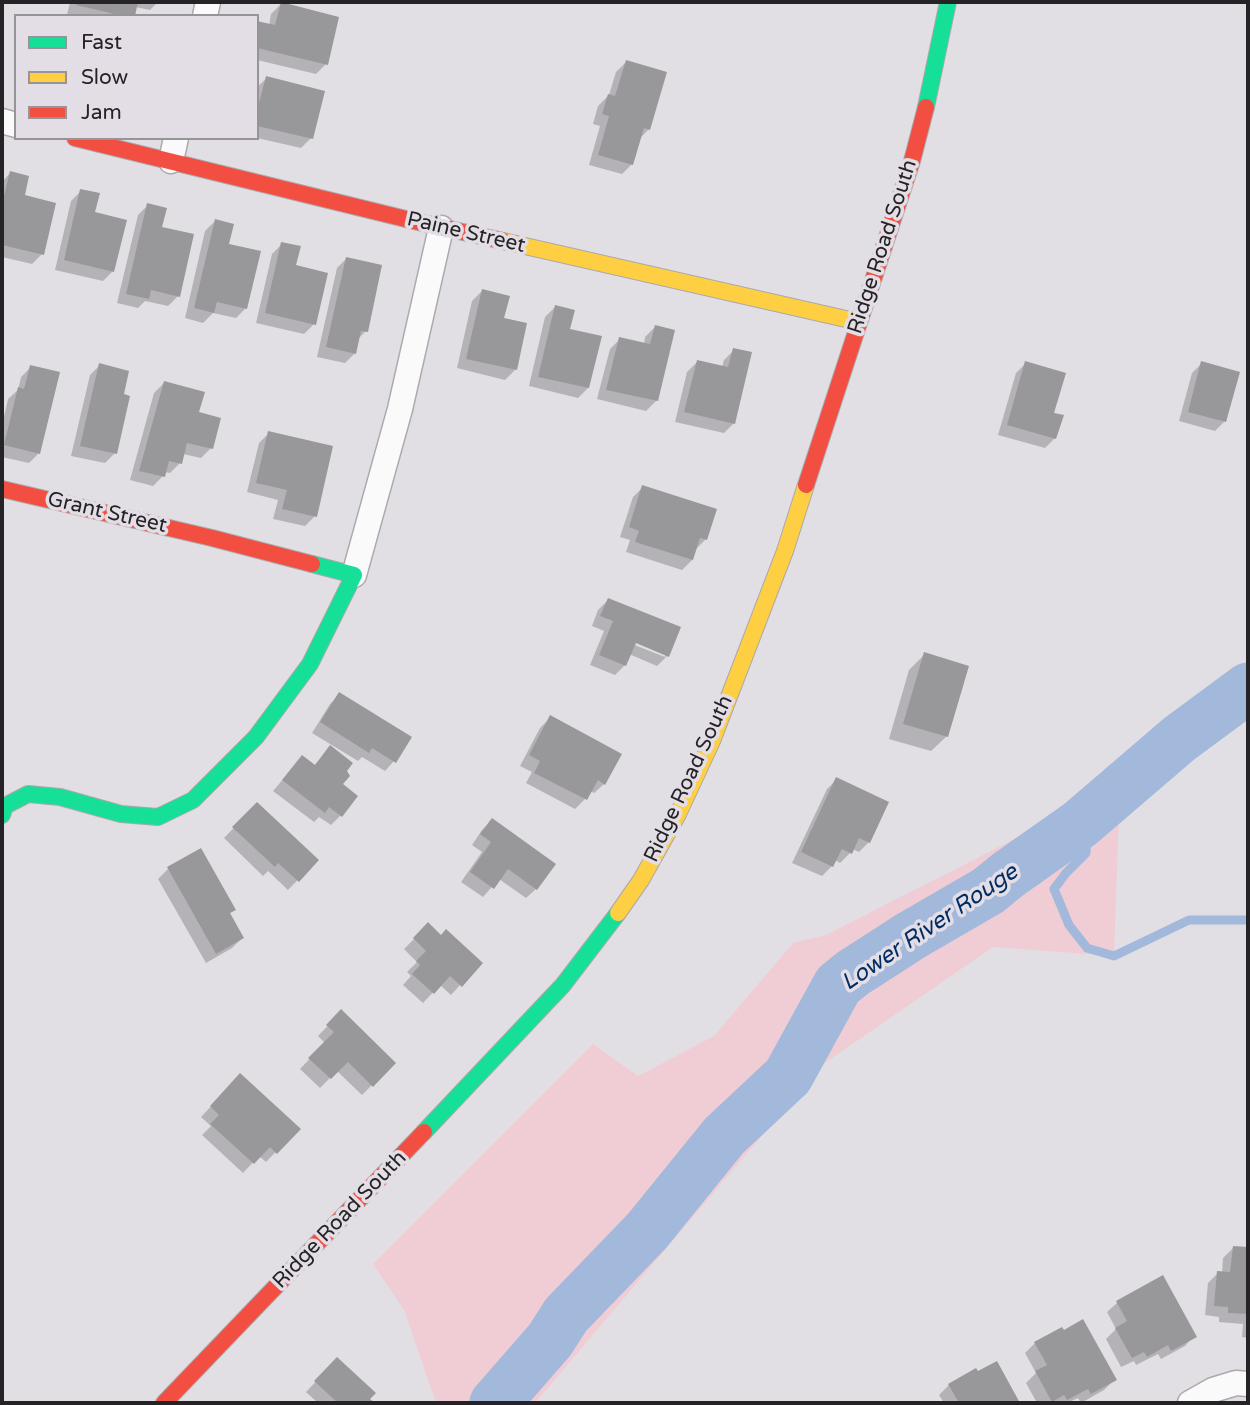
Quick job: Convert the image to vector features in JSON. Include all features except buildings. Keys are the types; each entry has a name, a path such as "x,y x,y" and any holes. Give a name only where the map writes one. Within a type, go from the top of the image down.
{"street":[{"name":"Ridge Road South","path":"164,1403 562,985 605,932 641,880 678,814 712,741 785,551 912,161 948,2"},
{"name":"Paine Street","path":"93,140 174,149 441,228 859,322"},
{"path":"2,815 5,806 28,794 60,797 121,814 158,817 193,800 256,737 310,664 354,575 400,409 441,228"},
{"name":"Grant Street","path":"2,489 212,538 354,575"},
{"path":"1190,1403 1213,1390 1236,1383 1248,1384"}],"shaded area":[{"path":"1120,785 1114,956 993,947 822,1065 535,1403 436,1403 404,1310 373,1264 593,1044 638,1076 714,1036 793,943 826,935"}],"waterway":[{"name":"Lower River Rouge","path":"495,1403 550,1340 566,1315 647,1231 724,1136 788,1076 838,985 912,935 988,891 1080,824 1179,739 1248,688"},
{"path":"1080,824 1087,833 1086,853 1054,889 1069,925 1087,948 1114,956 1189,920 1248,920"}],"traffic: fast":[{"path":"926,107 948,2"},
{"path":"2,815 5,806 28,794 60,797 121,814 158,817 193,800 256,737 310,664 354,575 312,564"},
{"path":"424,1132 563,985 618,913"}],"traffic: slow":[{"path":"503,241 859,322"},
{"path":"618,913 641,880 678,814 712,741 785,551 806,485"}],"traffic: jam":[{"path":"806,485 912,161 926,107"},
{"path":"83,140 503,241"},
{"path":"2,489 312,564"},
{"path":"164,1403 424,1132"}]}
